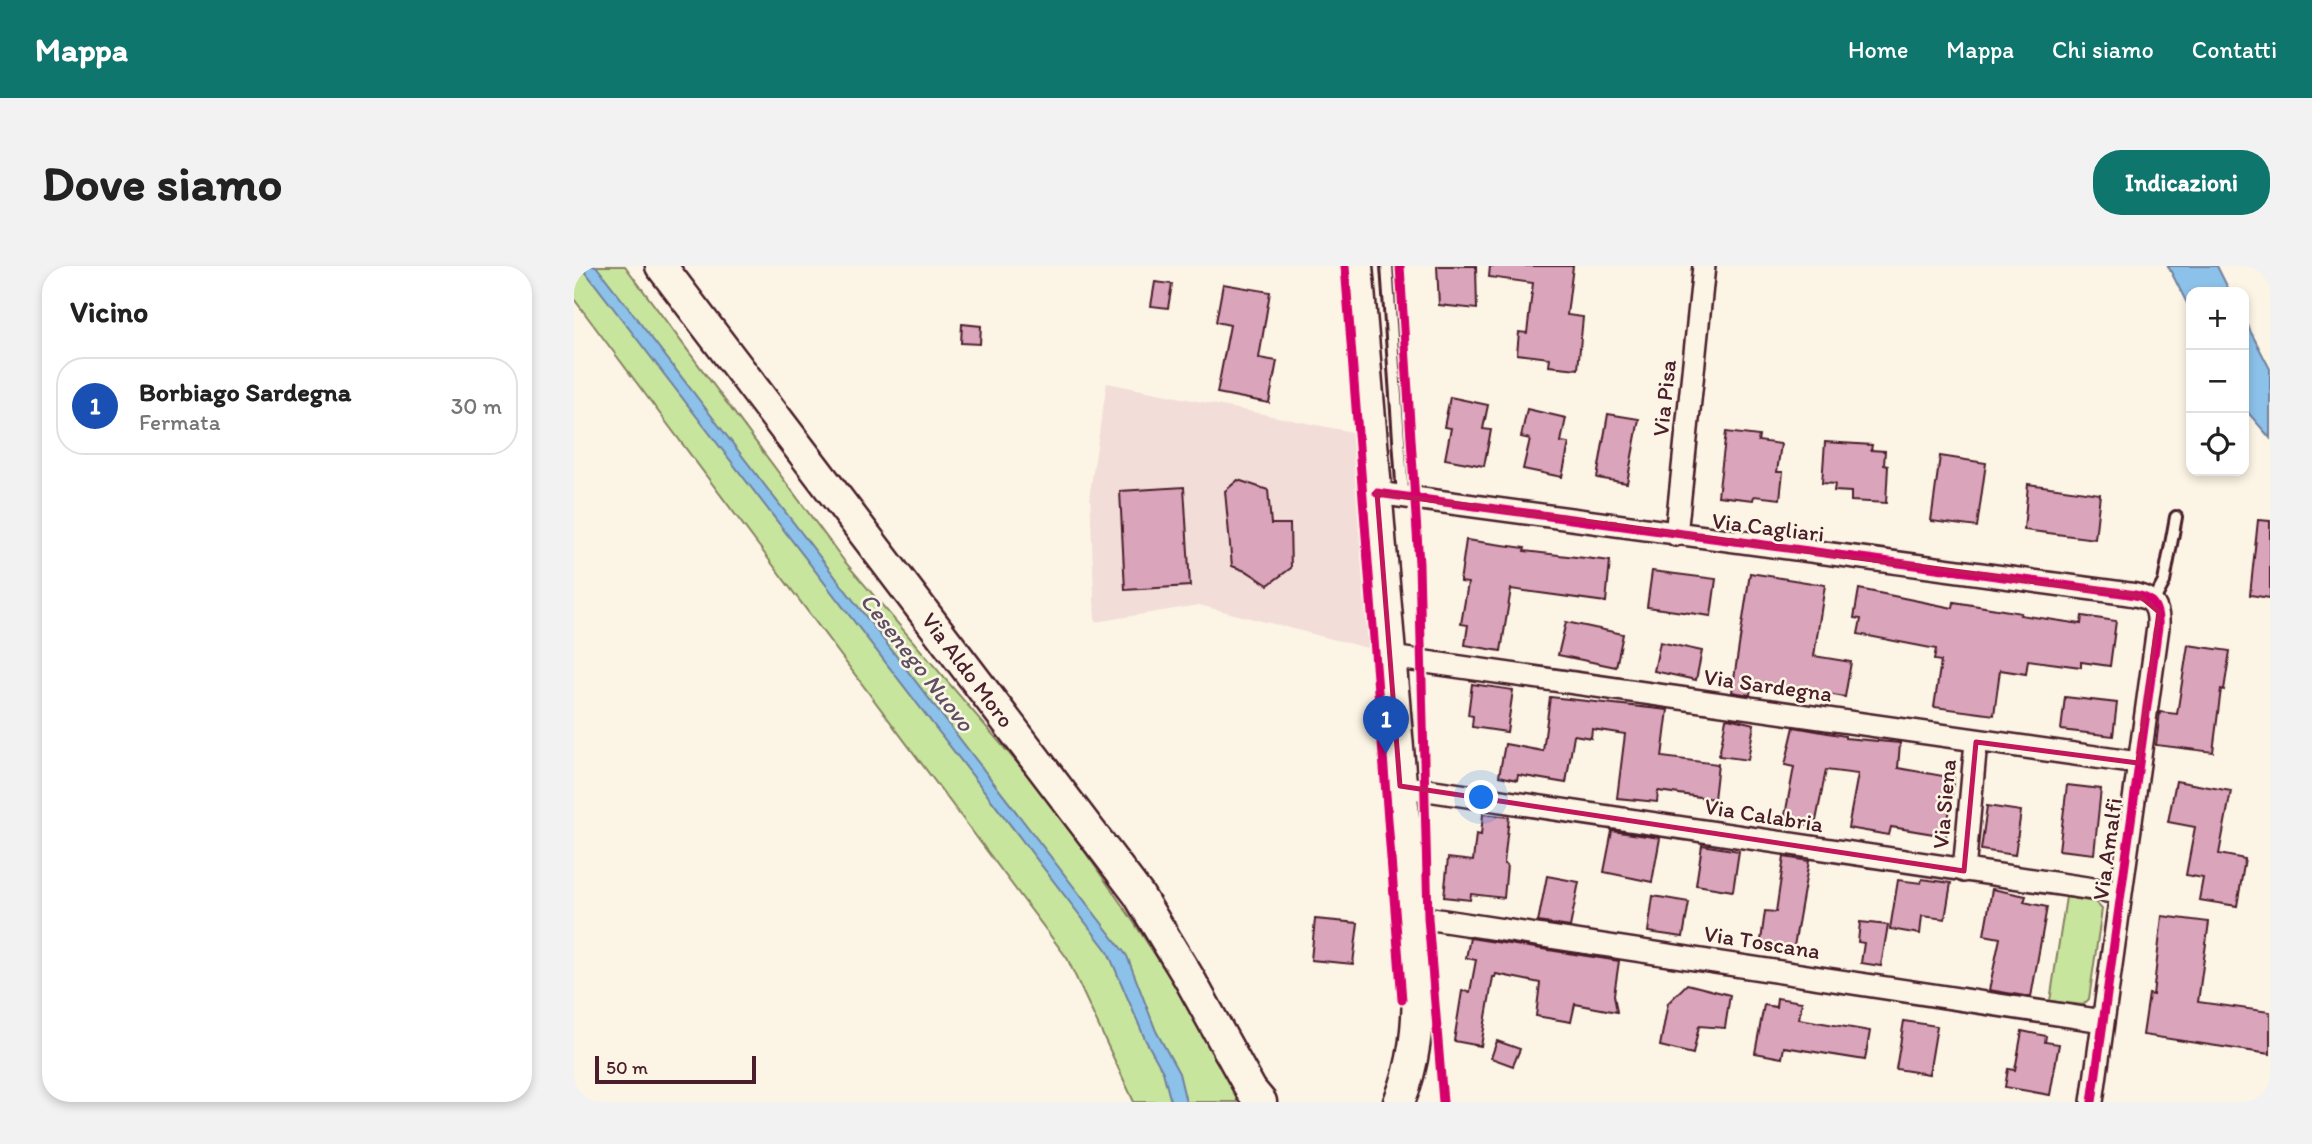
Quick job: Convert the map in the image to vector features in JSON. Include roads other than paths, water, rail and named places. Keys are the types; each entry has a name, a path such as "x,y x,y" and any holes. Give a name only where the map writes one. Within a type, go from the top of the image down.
{"main road":[{"name":"Via Aldo Moro","path":"661,266 1138,894 1189,978 1255,1098"},
{"path":"1357,266 1390,495 1391,657 1418,1017 1404,1096"}],"street":[{"name":"Via Pisa","path":"1676,535 1704,266"},
{"name":"Via Cagliari","path":"1390,495 2115,592 2140,596 2153,602"},
{"name":"Via Amalfi","path":"2092,1102 2158,626 2159,612 2153,602"},
{"name":"Via Sardegna","path":"1391,657 2138,763"},
{"name":"Via Siena","path":"1964,871 1976,742"},
{"name":"Via Calabria","path":"1401,786 2120,893"},
{"name":"Via Toscana","path":"1412,916 2103,1021"}],"lane":[{"path":"1387,266 1390,495"},
{"name":"Via Amalfi","path":"2153,602 2164,582 2176,517"}],"water":[{"path":"581,266 596,266 1127,956 1156,1031 1179,1073 1186,1102 1171,1102 1163,1072 1145,1039 1108,952"},
{"path":"2168,266 2217,266 2228,287 2186,287 2186,301"},
{"path":"2249,329 2270,369 2270,438 2249,414"}],"place":[{"name":"Borbiago Sardegna","path":"1386,754"}],"water label":[{"name":"Cesenego Nuovo","path":"917,662"}]}
